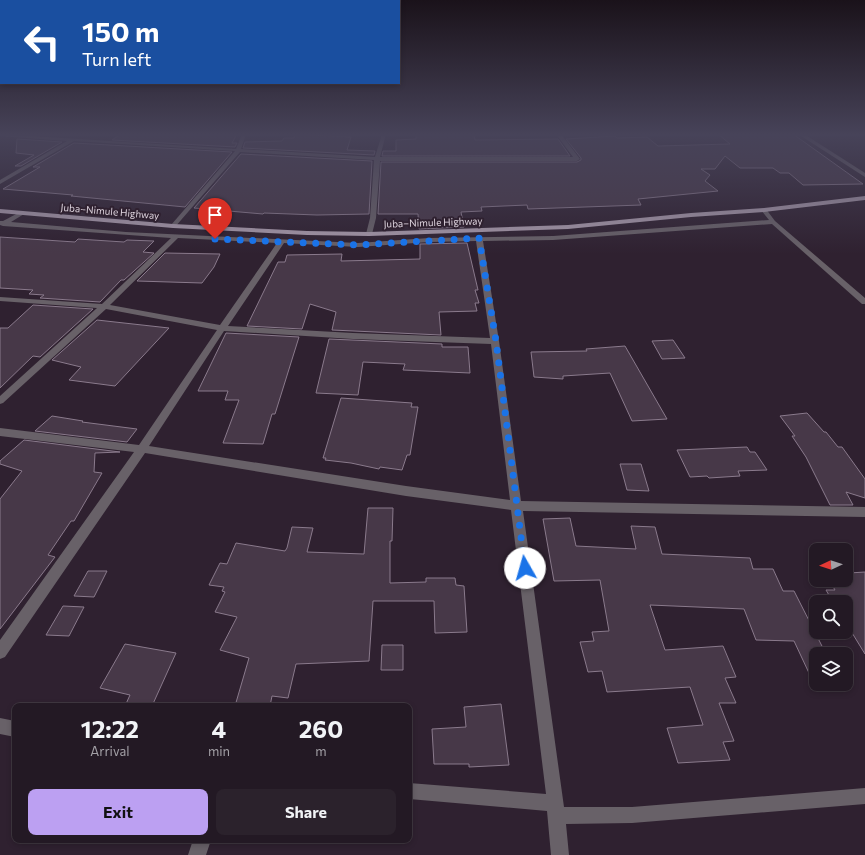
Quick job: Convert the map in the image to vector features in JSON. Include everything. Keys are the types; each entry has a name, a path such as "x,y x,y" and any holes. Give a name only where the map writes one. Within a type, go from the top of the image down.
{"main road":[{"name":"Juba–Nimule Highway","path":"0,211 173,226 307,233 369,234 568,227 691,215 764,210 865,198"}],"street":[{"path":"0,182 14,174"},
{"path":"173,226 218,174"},
{"path":"369,234 373,218 376,174"},
{"path":"764,210 773,222 865,302"},
{"path":"1,224 22,213"},
{"path":"1,224 176,237 358,245 479,238 552,238 773,222"},
{"path":"0,401 104,306 176,237"},
{"path":"479,238 496,341 556,809 560,855"},
{"path":"0,652 142,449 222,328 282,242"},
{"path":"0,299 104,306 222,328 353,336 496,341"},
{"path":"0,432 142,449 406,491 517,506 865,512"},
{"path":"0,726 12,728"},
{"path":"412,791 556,809 632,815 865,796"},
{"path":"197,855 201,843"}],"building":[{"path":"28,174 213,174 185,207 3,189"},
{"path":"224,174 371,174 369,214 263,214 194,208"},
{"path":"380,174 708,174 710,175 705,181 718,191 638,199 641,205 528,209 527,205 481,207 482,211 461,212 464,227 419,229 418,214 378,214"},
{"path":"790,174 849,174 863,184 803,185"},
{"path":"0,237 75,242 78,239 124,242 127,240 154,241 143,252 154,253 124,280 121,280 100,302 40,298 44,295 29,294 33,290 0,288"},
{"path":"467,243 478,290 475,290 479,303 475,303 477,311 439,312 441,335 332,330 336,312 310,304 302,329 247,326 278,262 285,262 287,255 342,254 341,261 420,259 420,244"},
{"path":"165,253 220,254 214,267 202,283 137,281"},
{"path":"33,305 93,309 40,357 33,356 0,388 0,328 8,328"},
{"path":"97,320 169,328 115,386 69,380 81,367 52,360"},
{"path":"226,333 299,337 275,414 272,414 263,444 223,443 239,400 225,400 228,391 198,391"},
{"path":"329,339 442,344 442,347 468,347 470,373 403,370 405,364 363,362 358,395 316,393"},
{"path":"673,340 685,358 662,359 652,341"},
{"path":"625,346 667,419 632,421 610,373 563,376 563,379 534,377 531,352 587,351 586,349"},
{"path":"341,398 412,403 411,407 418,407 410,455 407,455 402,470 380,467 379,469 351,463 325,460 326,458 323,458"},
{"path":"807,413 824,432 826,432 838,447 842,447 865,479 865,498 846,492 853,505 830,505 806,457 792,436 795,436 780,416"},
{"path":"52,416 83,421 82,422 137,429 127,442 35,431"},
{"path":"24,440 120,452 95,453 94,472 102,473 74,521 71,521 48,555 55,557 0,629 0,499 22,471 0,464 0,461"},
{"path":"747,447 750,452 755,452 767,470 738,471 740,476 709,478 707,476 690,477 677,450"},
{"path":"620,464 641,464 649,491 627,490"},
{"path":"368,508 393,508 392,541 390,541 390,583 426,582 426,578 455,578 456,585 464,586 467,632 435,633 434,601 373,601 369,661 296,664 288,698 272,696 271,703 236,703 249,658 220,650 237,617 215,612 225,592 222,591 224,587 209,585 220,563 227,564 236,543 285,551 292,527 313,528 307,552 364,554"},
{"path":"570,518 576,546 636,549 631,526 655,527 662,554 750,558 753,569 773,569 783,591 794,591 809,621 809,639 818,639 822,647 809,647 809,673 794,641 756,640 744,609 650,605 665,650 723,646 736,677 725,678 736,703 719,703 734,741 723,742 730,760 678,763 667,728 703,725 690,687 607,692 602,671 588,672 580,642 594,641 592,632 609,631 600,580 554,581 543,519"},
{"path":"88,571 107,571 94,597 74,596"},
{"path":"865,572 865,654 853,634 853,595 829,595 826,590 835,590 833,587 853,587 853,573"},
{"path":"63,606 84,607 69,636 46,635"},
{"path":"125,644 176,653 153,703 126,703 130,695 100,688"},
{"path":"382,645 403,645 403,670 381,670"},
{"path":"501,704 509,765 469,767 469,764 434,764 432,729 466,727 464,707"}],"route":[{"path":"215,239 358,245 479,238 496,341 525,568"}]}
